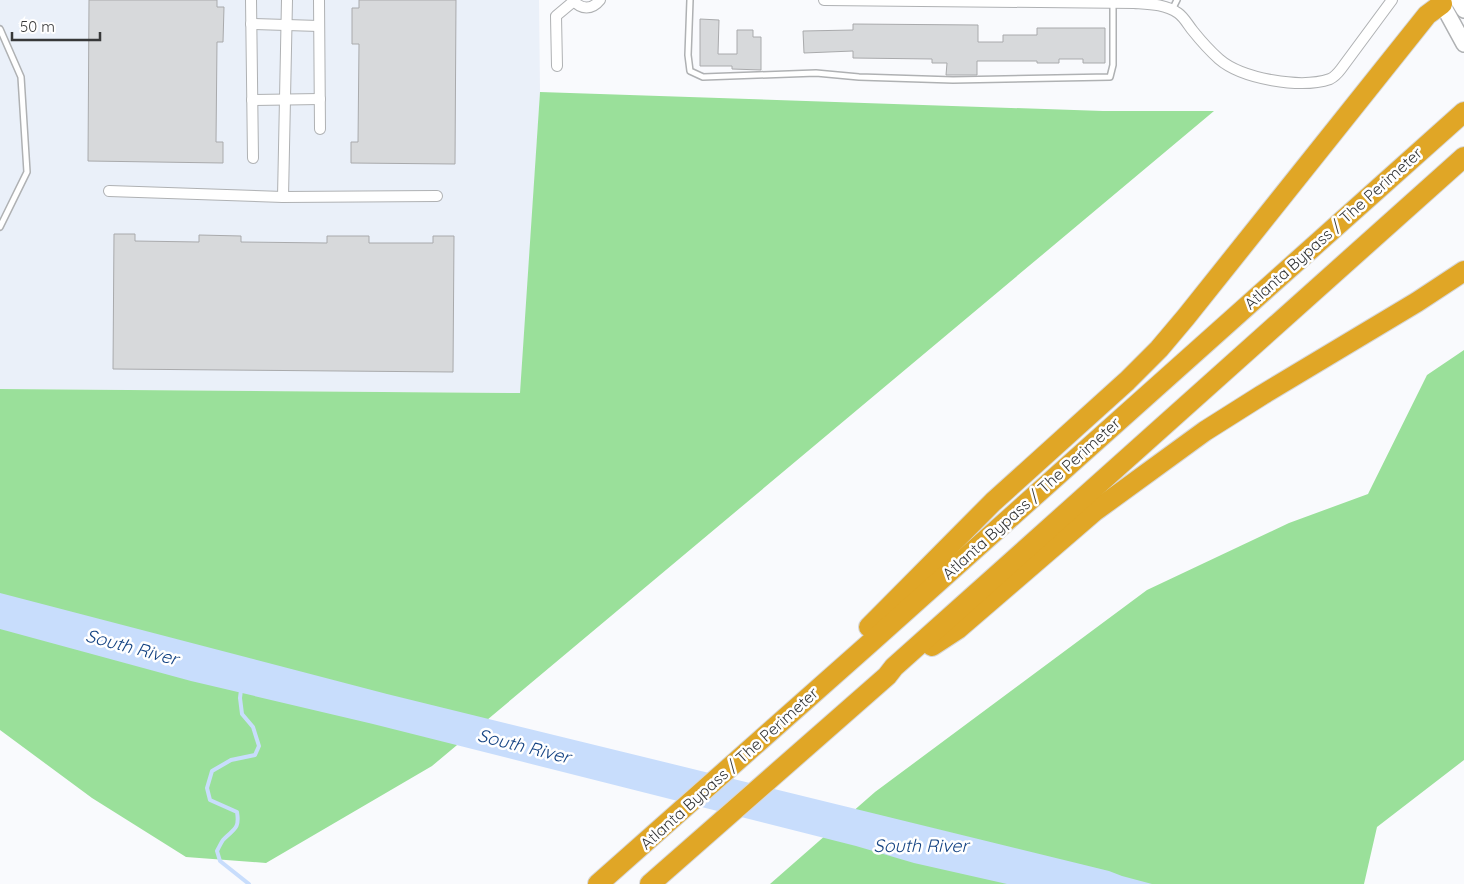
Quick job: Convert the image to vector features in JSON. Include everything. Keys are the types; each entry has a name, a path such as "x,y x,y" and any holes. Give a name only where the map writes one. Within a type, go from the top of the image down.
{"highway":[{"path":"739,758 993,502 1159,349 1427,14 1447,1"},
{"name":"Atlanta Bypass / The Perimeter","path":"598,884 1464,112"},
{"name":"Atlanta Bypass / The Perimeter","path":"650,884 887,676 894,667 1013,559 1464,157"},
{"path":"887,676 958,629 1096,511 1205,431 1464,271"}],"street":[{"path":"251,0 253,158"},
{"path":"283,197 287,0"},
{"path":"319,0 320,129"},
{"path":"557,66 556,16 573,1 587,8 592,7 600,0"},
{"path":"824,0 1162,5 1179,14 1203,44 1221,61 1244,73 1270,80 1300,82 1317,82 1332,78 1342,70 1392,0"},
{"path":"1447,1 1464,10"},
{"path":"1447,1 1462,40"},
{"path":"252,24 319,26"},
{"path":"252,100 320,99"},
{"path":"108,192 283,197 437,196"}],"lane":[{"path":"690,0 688,55 690,71 703,77 816,73 859,77 953,80 1110,77 1113,65 1113,3"},
{"path":"1172,10 1177,0"},
{"path":"0,29 21,77 28,172 0,227"}],"shaded area":[{"path":"0,0 539,0 540,92 521,393 0,389"}],"green space":[{"path":"540,92 1103,111 1214,111 432,766 266,863 186,857 92,798 0,730 0,389 520,393"},
{"path":"1464,350 1464,760 1377,827 1364,884 770,884 875,792 1147,590 1289,523 1368,494 1427,375"}],"water":[{"name":"South River","path":"0,593 387,694 1109,871 1152,884 1007,884 914,863 856,846 373,724 191,681 0,629"}],"building":[{"path":"89,0 217,0 217,7 224,7 223,42 217,42 216,142 223,142 223,163 88,161"},
{"path":"359,0 456,0 455,164 351,163 351,142 358,142 359,44 352,44 352,8 359,8"},
{"path":"700,19 719,20 718,54 737,54 737,30 753,30 753,37 761,37 761,70 732,69 732,66 700,66"},
{"path":"853,24 978,25 978,42 1003,42 1003,35 1037,35 1037,28 1105,28 1105,63 1083,63 1083,59 1059,59 1059,63 977,61 977,75 946,75 947,63 932,63 932,59 853,58 853,51 804,53 803,31 853,30"},
{"path":"114,234 135,234 135,241 199,242 199,235 241,236 241,242 327,243 327,236 369,236 369,243 433,243 433,236 454,236 453,372 113,369"}],"waterway":[{"path":"241,690 242,714 253,727 259,746 255,755 231,760 212,771 207,788 210,800 237,812 237,826 223,840 217,851 220,861 249,884"}]}
